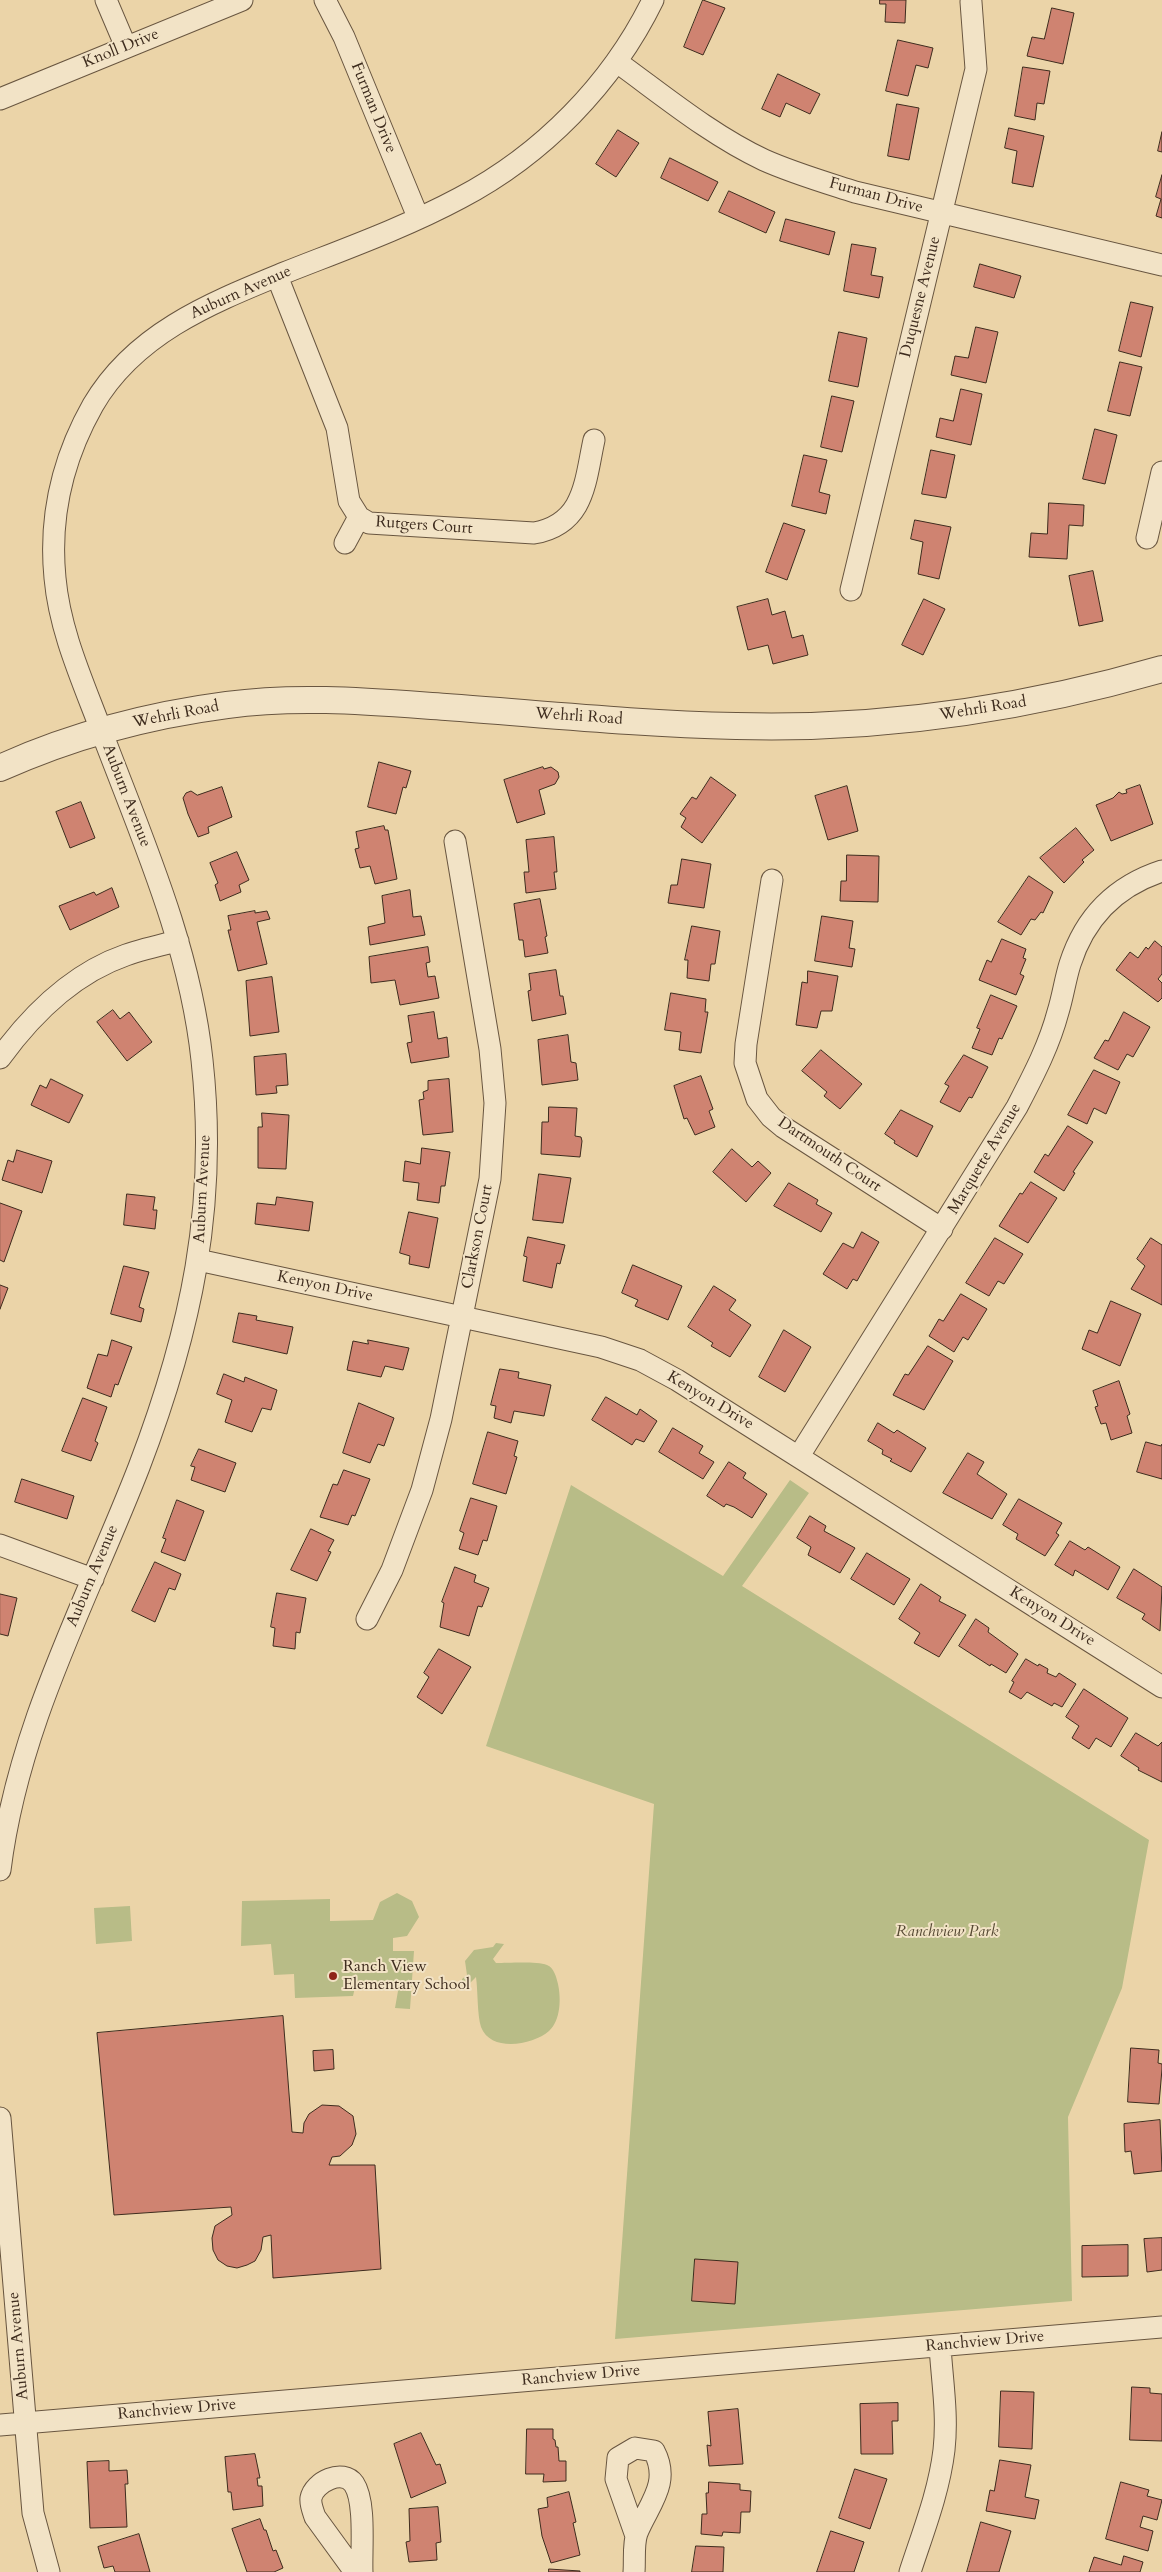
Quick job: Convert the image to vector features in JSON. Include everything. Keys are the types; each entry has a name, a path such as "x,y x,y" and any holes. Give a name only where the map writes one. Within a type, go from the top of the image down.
{"street":[{"path":"106,0 126,47"},
{"name":"Knoll Drive","path":"0,99 242,0"},
{"name":"Furman Drive","path":"325,0 344,37 418,217"},
{"name":"Auburn Avenue","path":"0,1870 6,1805 17,1780 35,1718 93,1579 160,1409 186,1318 198,1260 205,1202 206,1105 193,1002 166,900 67,637 55,579 55,513 69,455 91,409 103,389 137,353 189,315 457,200 524,157 562,124 617,62 652,0"},
{"name":"Duquesne Avenue","path":"851,590 976,69 971,2"},
{"name":"Furman Drive","path":"617,62 726,139 764,160 805,177 855,192 1162,266"},
{"name":"Rutgers Court","path":"277,276 337,428 349,501 359,517 370,523 383,526 534,533 546,531 567,519 578,504 594,440"},
{"path":"1147,538 1162,472"},
{"path":"344,542 359,517"},
{"name":"Wehrli Road","path":"0,768 50,748 152,717 228,705 280,701 379,702 737,726 830,725 965,713 1055,697 1162,668"},
{"name":"Clarkson Court","path":"368,1619 392,1570 422,1490 441,1419 490,1179 495,1103 490,1050 455,841"},
{"name":"Marquette Avenue","path":"799,1456 1018,1107 1043,1057 1058,1012 1069,965 1089,922 1109,899 1132,882 1162,871"},
{"name":"Dartmouth Court","path":"772,880 746,1044 748,1074 757,1099 771,1117 783,1127 942,1230"},
{"path":"0,1058 14,1038 45,1005 91,970 126,955 178,941"},
{"name":"Kenyon Drive","path":"198,1260 601,1347 640,1360 677,1380 799,1456 1162,1687"},
{"path":"0,1545 93,1579"},
{"name":"Auburn Avenue","path":"0,2118 34,2513 49,2572"},
{"name":"Ranchview Drive","path":"0,2425 1162,2327"},
{"path":"910,2572 938,2485 944,2449 945,2420 940,2346"},
{"path":"355,2572 315,2517 312,2508 311,2497 317,2487 330,2478 342,2477 353,2483 360,2499 362,2572"},
{"path":"634,2572 636,2536"}],"green space":[{"name":"Ranchview Park","path":"790,1480 809,1493 742,1586 1149,1840 1122,1988 1068,2117 1072,2301 615,2339 654,1804 486,1746 571,1485 723,1576"},
{"path":"397,1893 412,1901 419,1917 407,1936 393,1938 393,1951 414,1951 410,2009 395,2008 398,1991 356,1983 353,1996 295,1998 294,1974 274,1975 271,1944 241,1946 242,1901 330,1899 330,1921 373,1920 380,1902"},
{"path":"130,1906 132,1941 96,1944 94,1908"},
{"path":"496,1943 504,1944 493,1959 496,1963 547,1965 553,1970 555,1975 560,2002 556,2021 549,2031 533,2040 513,2044 494,2041 486,2035 481,2027 476,1977 462,1991 462,1979 467,1975 465,1961 474,1950 493,1947"}],"building":[{"path":"703,0 725,8 703,55 684,47"},
{"path":"880,0 906,0 905,23 885,22 886,4 880,4"},
{"path":"1052,8 1074,13 1063,64 1027,56 1032,37 1044,39"},
{"path":"898,40 933,48 928,68 916,65 908,96 886,91"},
{"path":"1023,67 1050,71 1044,104 1037,103 1035,120 1015,116"},
{"path":"778,74 820,94 810,114 786,103 780,117 762,109"},
{"path":"897,104 919,108 909,160 888,156"},
{"path":"1009,128 1044,136 1033,187 1012,183 1017,151 1005,148"},
{"path":"618,130 639,143 616,177 596,164"},
{"path":"1162,132 1162,152 1158,151"},
{"path":"670,158 718,182 708,201 661,178"},
{"path":"1162,175 1162,218 1156,216 1161,199 1156,197"},
{"path":"729,191 775,212 766,233 719,212"},
{"path":"786,219 835,232 829,255 780,241"},
{"path":"852,244 876,248 871,275 883,277 879,298 844,291"},
{"path":"980,264 1021,276 1014,298 974,287"},
{"path":"1131,302 1153,307 1141,357 1119,351"},
{"path":"976,327 998,332 986,383 951,375 955,356 968,358"},
{"path":"839,332 867,338 858,387 829,381"},
{"path":"1120,362 1142,367 1130,416 1108,411"},
{"path":"961,389 982,394 971,445 936,437 940,418 953,421"},
{"path":"832,396 854,401 842,452 821,447"},
{"path":"1095,429 1117,435 1105,484 1083,479"},
{"path":"931,450 955,455 946,498 922,494"},
{"path":"804,455 827,460 819,492 830,495 826,514 792,506"},
{"path":"1049,503 1084,505 1083,526 1069,525 1067,559 1029,557 1031,533 1047,534"},
{"path":"915,520 951,527 939,579 918,574 923,542 911,539"},
{"path":"784,523 805,530 787,580 766,572"},
{"path":"1093,571 1103,621 1079,626 1069,576"},
{"path":"768,599 772,615 785,611 792,638 803,635 808,655 773,664 768,645 748,650 737,607"},
{"path":"924,599 945,609 923,655 902,645"},
{"path":"379,762 411,771 406,788 403,787 396,814 368,807"},
{"path":"543,767 544,769 551,767 558,772 559,777 555,784 539,790 545,814 517,823 504,780"},
{"path":"711,777 736,795 702,843 681,827 686,818 680,814 692,797 696,799"},
{"path":"1140,785 1153,824 1111,841 1096,805 1113,798 1119,792 1122,794 1127,793 1126,790"},
{"path":"847,786 858,831 828,840 815,796"},
{"path":"222,787 232,817 208,827 209,833 198,837 183,798 186,793 191,791 197,795"},
{"path":"81,802 95,838 70,848 56,812"},
{"path":"384,826 385,830 388,830 397,879 375,884 370,866 360,868 355,849 359,848 356,832"},
{"path":"1076,828 1094,850 1082,860 1084,862 1064,883 1040,858"},
{"path":"554,837 557,872 554,872 556,889 526,893 524,872 529,872 526,840"},
{"path":"237,852 249,880 239,885 241,892 220,901 215,885 218,883 210,863"},
{"path":"847,855 879,856 878,902 840,901 841,881 846,881"},
{"path":"682,859 711,864 704,908 668,903 671,885 677,885"},
{"path":"1029,876 1053,892 1043,913 1041,912 1035,920 1031,919 1021,935 998,922"},
{"path":"112,888 119,907 70,930 59,906 94,892 96,895"},
{"path":"410,890 413,917 421,916 425,935 370,945 368,927 385,923 382,896"},
{"path":"540,899 547,936 545,937 548,953 525,957 523,940 519,940 514,904"},
{"path":"255,911 255,913 267,911 270,919 257,922 267,964 238,971 228,930 231,930 228,916"},
{"path":"822,916 853,921 849,948 855,949 852,967 815,961"},
{"path":"692,926 720,931 715,964 711,964 709,981 687,978 688,960 685,960"},
{"path":"1002,939 1026,949 1023,958 1026,959 1020,974 1024,976 1016,995 979,980 987,960 991,962"},
{"path":"1155,941 1162,947 1162,974 1158,979 1162,983 1162,998 1158,1002 1116,970 1130,952 1138,958 1146,947 1148,949"},
{"path":"428,947 430,962 426,963 428,977 435,976 439,998 400,1005 395,980 371,983 369,957"},
{"path":"556,970 560,996 563,996 566,1014 532,1021 528,991 531,990 529,974"},
{"path":"808,971 838,976 832,1011 821,1011 817,1028 796,1025 802,982 807,983"},
{"path":"272,977 279,1032 250,1036 246,981"},
{"path":"671,993 706,999 705,1012 708,1012 701,1053 679,1050 681,1032 665,1030"},
{"path":"991,995 1017,1006 1002,1039 999,1038 992,1055 972,1048 980,1029 977,1028"},
{"path":"113,1010 120,1019 129,1012 152,1042 127,1061 97,1022"},
{"path":"434,1012 438,1039 447,1037 449,1057 411,1063 407,1043 412,1042 408,1016"},
{"path":"1124,1012 1150,1027 1133,1057 1127,1054 1118,1070 1094,1058 1105,1040 1108,1041"},
{"path":"568,1035 571,1062 576,1063 578,1080 542,1085 538,1040"},
{"path":"821,1050 862,1084 840,1109 824,1096 827,1092 802,1071"},
{"path":"286,1054 288,1085 276,1086 277,1093 256,1095 254,1057"},
{"path":"964,1055 988,1067 972,1098 969,1097 960,1112 940,1102 949,1086 945,1084"},
{"path":"1094,1070 1120,1082 1106,1114 1094,1108 1087,1124 1068,1115"},
{"path":"701,1076 713,1109 709,1111 715,1127 695,1135 687,1118 684,1119 674,1086"},
{"path":"51,1079 83,1095 69,1123 31,1105 40,1085 46,1088"},
{"path":"449,1079 453,1132 423,1135 419,1100 424,1099 423,1092 428,1090 428,1081"},
{"path":"549,1107 577,1108 575,1136 581,1137 582,1141 580,1157 541,1154 542,1122 548,1122"},
{"path":"901,1110 933,1126 917,1157 894,1143 895,1141 885,1134"},
{"path":"262,1113 289,1115 286,1169 258,1168 258,1127 262,1127"},
{"path":"1068,1126 1093,1142 1073,1172 1075,1173 1064,1191 1034,1172 1045,1154 1048,1156"},
{"path":"422,1148 450,1152 445,1186 441,1186 439,1203 417,1200 419,1183 403,1181 405,1161 420,1164"},
{"path":"732,1149 752,1167 758,1161 771,1173 746,1202 713,1172"},
{"path":"17,1150 52,1161 42,1193 2,1180 8,1160 13,1162"},
{"path":"539,1174 571,1178 563,1223 533,1220"},
{"path":"1031,1182 1057,1198 1028,1243 999,1226 1020,1193 1022,1194"},
{"path":"789,1183 818,1200 816,1204 832,1213 821,1232 774,1206"},
{"path":"127,1194 155,1197 153,1210 157,1210 155,1229 124,1225"},
{"path":"277,1197 313,1202 309,1231 255,1224 257,1203 275,1205"},
{"path":"0,1203 22,1211 4,1262 0,1260"},
{"path":"409,1212 438,1218 429,1268 409,1264 410,1256 400,1253"},
{"path":"862,1232 879,1242 857,1281 853,1279 847,1289 823,1274 843,1243 853,1248"},
{"path":"528,1237 565,1245 560,1264 557,1263 552,1288 523,1281 527,1257 524,1256"},
{"path":"995,1238 1023,1254 1004,1284 998,1281 989,1296 966,1283"},
{"path":"1151,1238 1162,1245 1162,1305 1131,1289 1145,1266 1137,1259"},
{"path":"633,1265 682,1286 668,1320 635,1306 638,1300 622,1293"},
{"path":"124,1266 149,1272 139,1307 144,1309 141,1322 111,1314"},
{"path":"0,1285 8,1288 0,1309"},
{"path":"714,1286 736,1300 729,1310 751,1325 730,1357 711,1346 713,1343 688,1327"},
{"path":"961,1294 987,1309 968,1340 963,1337 954,1352 929,1336 939,1319 943,1321"},
{"path":"1111,1301 1141,1314 1120,1366 1082,1349 1089,1330 1097,1333"},
{"path":"239,1313 257,1316 256,1320 293,1327 287,1354 233,1342"},
{"path":"784,1330 811,1347 785,1392 759,1377"},
{"path":"112,1340 132,1347 118,1385 115,1384 111,1397 87,1388 98,1354 107,1356"},
{"path":"368,1340 409,1348 403,1370 385,1366 381,1377 347,1370 353,1341 368,1344"},
{"path":"928,1346 953,1361 924,1410 893,1395 905,1374 908,1375"},
{"path":"500,1369 519,1372 518,1378 551,1385 544,1416 514,1411 511,1423 494,1418 496,1406 491,1405"},
{"path":"224,1374 244,1382 245,1377 277,1390 271,1410 262,1408 252,1432 225,1422 232,1400 217,1394"},
{"path":"1119,1381 1130,1414 1127,1416 1132,1433 1111,1440 1106,1423 1101,1424 1095,1407 1098,1406 1093,1391"},
{"path":"606,1397 637,1415 640,1409 657,1421 644,1442 636,1439 632,1445 592,1420"},
{"path":"83,1398 107,1407 95,1441 98,1443 91,1461 62,1451"},
{"path":"359,1403 394,1418 384,1446 378,1444 370,1463 343,1453"},
{"path":"878,1423 894,1433 897,1430 926,1448 911,1472 890,1461 892,1459 882,1454 883,1450 868,1441"},
{"path":"673,1428 703,1446 699,1453 714,1462 703,1479 659,1452"},
{"path":"488,1432 518,1441 514,1456 517,1457 506,1494 473,1484"},
{"path":"1146,1442 1161,1446 1162,1444 1162,1479 1137,1472"},
{"path":"199,1449 236,1463 225,1492 191,1480 195,1467 191,1466"},
{"path":"968,1453 984,1462 977,1474 1007,1494 992,1519 943,1493"},
{"path":"729,1462 746,1473 743,1478 767,1494 752,1518 734,1507 726,1504 724,1507 707,1496"},
{"path":"344,1470 370,1479 355,1516 352,1515 348,1525 320,1517 333,1484 337,1485"},
{"path":"22,1479 74,1496 67,1519 15,1502"},
{"path":"471,1498 497,1506 487,1541 483,1540 478,1555 459,1549 464,1533 460,1531"},
{"path":"1019,1499 1062,1523 1056,1533 1059,1535 1045,1556 1016,1539 1018,1534 1003,1525"},
{"path":"177,1500 204,1511 185,1561 161,1552 166,1539 163,1538"},
{"path":"810,1516 826,1526 824,1531 855,1548 840,1573 808,1555 811,1547 797,1538"},
{"path":"311,1529 334,1540 328,1551 331,1552 317,1581 291,1570"},
{"path":"1070,1541 1085,1550 1088,1547 1120,1567 1108,1590 1075,1570 1073,1576 1055,1565"},
{"path":"867,1553 910,1579 894,1605 851,1579"},
{"path":"155,1562 181,1574 175,1590 169,1588 155,1622 132,1611"},
{"path":"455,1567 476,1575 474,1582 489,1588 482,1607 478,1606 469,1636 440,1627 444,1603 442,1602"},
{"path":"1134,1569 1162,1587 1160,1631 1142,1619 1145,1614 1117,1598"},
{"path":"921,1584 941,1597 939,1601 966,1615 939,1657 914,1643 920,1633 899,1619"},
{"path":"277,1593 306,1598 300,1633 296,1632 295,1649 273,1646 275,1628 271,1627"},
{"path":"0,1594 17,1598 8,1636 0,1634"},
{"path":"976,1619 989,1628 988,1632 1018,1654 1006,1673 991,1664 990,1666 959,1646"},
{"path":"439,1649 471,1667 442,1714 417,1697 429,1677 424,1673"},
{"path":"1026,1659 1048,1669 1047,1673 1056,1677 1059,1673 1076,1684 1062,1707 1054,1703 1052,1706 1027,1692 1021,1699 1009,1692 1014,1682 1012,1681"},
{"path":"1084,1689 1128,1718 1111,1747 1096,1738 1089,1749 1072,1738 1079,1726 1066,1717"},
{"path":"1136,1733 1158,1746 1162,1742 1162,1782 1138,1770 1139,1768 1121,1756"},
{"path":"283,2016 292,2132 303,2133 304,2123 309,2114 322,2105 339,2106 353,2116 356,2134 352,2145 340,2156 332,2157 329,2165 375,2165 381,2269 273,2278 271,2235 263,2237 261,2250 255,2261 237,2268 227,2266 218,2260 213,2250 212,2238 215,2226 232,2215 231,2207 114,2215 97,2033"},
{"path":"1131,2048 1159,2050 1158,2063 1162,2064 1162,2069 1159,2104 1128,2102"},
{"path":"333,2050 334,2069 314,2071 313,2051"},
{"path":"1160,2120 1162,2171 1134,2174 1131,2151 1125,2152 1124,2124"},
{"path":"1162,2238 1162,2270 1147,2272 1144,2239"},
{"path":"1128,2245 1128,2276 1082,2277 1082,2246"},
{"path":"695,2259 738,2262 735,2304 692,2301"},
{"path":"1132,2387 1150,2388 1150,2393 1162,2394 1162,2441 1130,2440"},
{"path":"1001,2391 1034,2392 1032,2449 999,2447"},
{"path":"898,2403 898,2421 892,2421 893,2454 861,2454 860,2404"},
{"path":"738,2409 743,2464 709,2466 707,2445 711,2446 708,2412"},
{"path":"527,2429 553,2429 553,2439 555,2440 556,2447 558,2447 559,2461 566,2461 566,2481 543,2482 544,2474 526,2474"},
{"path":"421,2433 436,2465 440,2464 446,2483 411,2498 394,2444"},
{"path":"255,2454 260,2478 257,2478 258,2486 262,2486 263,2506 233,2510 231,2492 228,2492 225,2457"},
{"path":"1000,2460 1031,2465 1025,2497 1039,2500 1035,2519 986,2511 990,2490 994,2491"},
{"path":"109,2461 109,2471 127,2470 128,2484 125,2484 127,2527 90,2528 87,2462"},
{"path":"855,2469 887,2479 870,2529 839,2518"},
{"path":"709,2482 740,2484 740,2490 751,2491 750,2512 741,2512 740,2533 723,2532 722,2536 701,2534 702,2514 707,2514 706,2493 708,2493"},
{"path":"1121,2482 1149,2490 1147,2496 1162,2500 1157,2520 1143,2516 1140,2527 1153,2531 1148,2551 1106,2539"},
{"path":"569,2492 576,2522 573,2523 580,2555 551,2563 542,2536 538,2509 548,2507 547,2498"},
{"path":"438,2507 441,2542 436,2543 437,2560 409,2562 406,2542 410,2541 409,2509"},
{"path":"260,2519 273,2551 276,2550 283,2568 274,2572 247,2572 232,2529"},
{"path":"981,2522 1011,2531 999,2572 967,2572"},
{"path":"831,2531 864,2542 854,2572 817,2572"},
{"path":"139,2534 150,2572 115,2572 113,2566 104,2568 98,2547"},
{"path":"696,2546 724,2547 723,2572 692,2572"},
{"path":"1124,2556 1143,2562 1140,2572 1089,2572 1094,2557 1121,2565"},
{"path":"549,2569 580,2571 580,2572 549,2572"}],"place":[{"name":"Ranch View Elementary School","path":"333,1976"}]}
